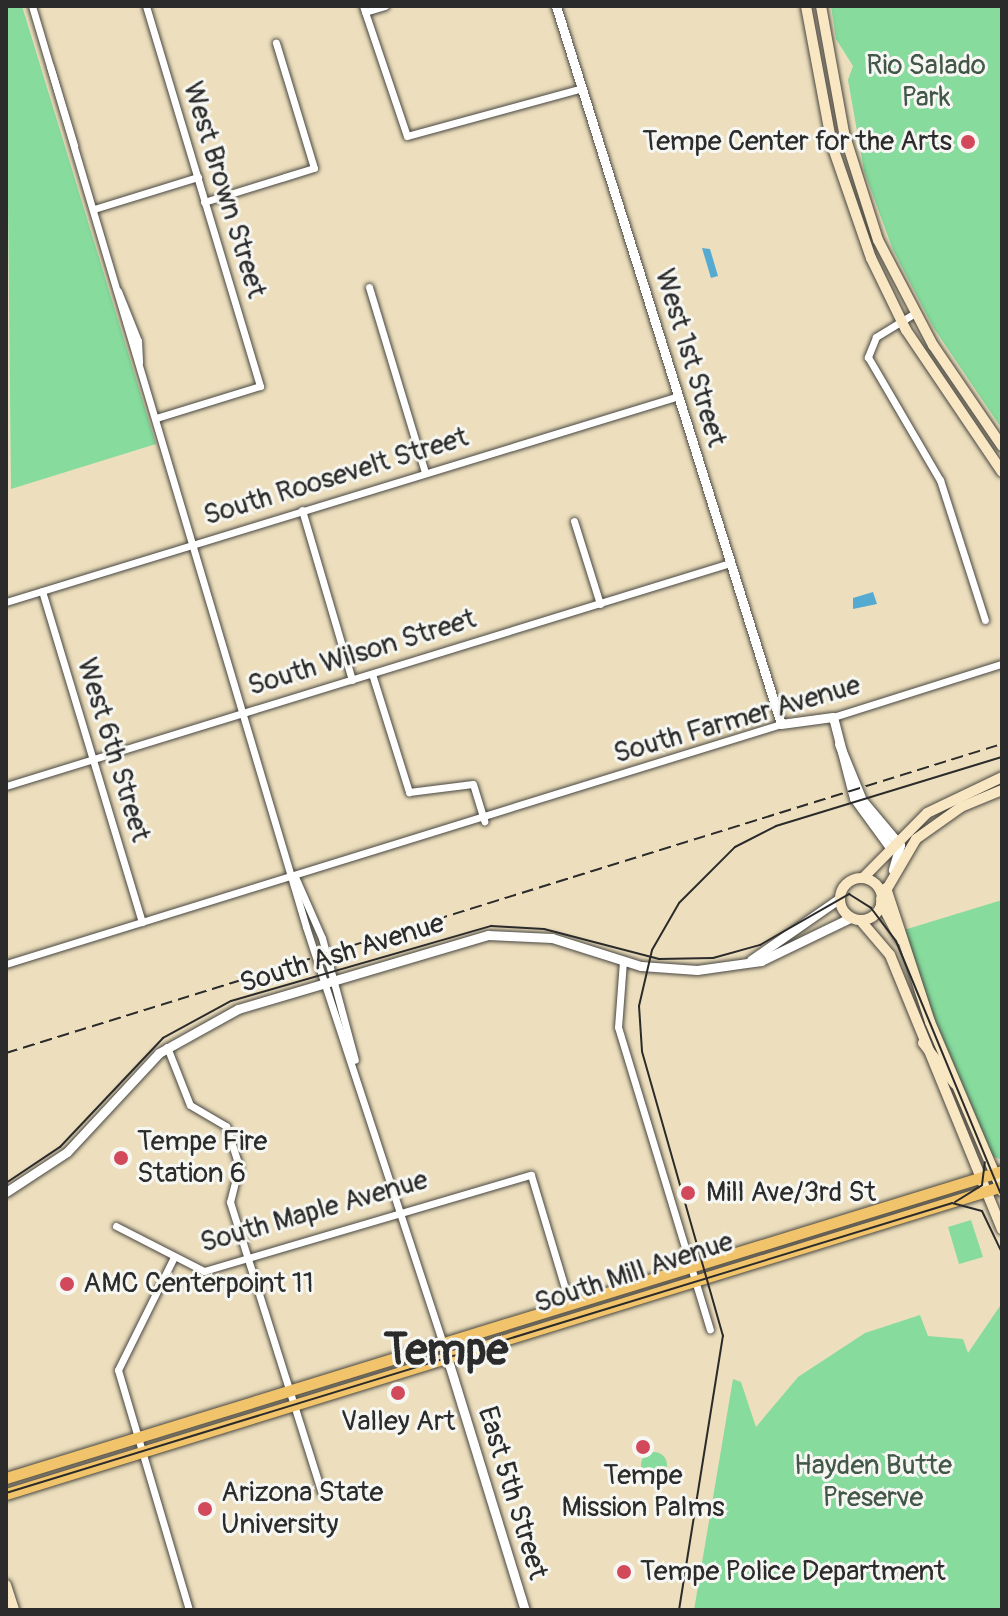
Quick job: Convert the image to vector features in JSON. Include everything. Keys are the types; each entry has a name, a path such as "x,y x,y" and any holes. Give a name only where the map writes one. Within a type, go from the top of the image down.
{"main road":[{"path":"806,6 849,202 901,321 1002,472"},
{"path":"821,6 856,174 915,313 1002,446"},
{"path":"1002,777 939,804 863,878 846,885 840,898 855,920 886,947 1002,1229"},
{"path":"855,920 881,901 893,870 931,827 1002,790"},
{"path":"863,878 881,901 910,958"},
{"path":"886,888 957,1085 998,1172 1001,1188"},
{"path":"923,1043 957,1085"},
{"name":"South Mill Avenue","path":"291,1397 447,1356 547,1325 998,1172"},
{"name":"South Mill Avenue","path":"6,1478 139,1444 570,1305 694,1275 1001,1188"},
{"path":"547,1325 570,1305"},
{"name":"South Mill Avenue","path":"6,1494 139,1444"},
{"path":"6,1585 14,1610"}],"street":[{"path":"32,6 118,291 138,341 139,362 282,832 324,983 356,1071 443,1344"},
{"name":"West Brown Street","path":"146,6 260,386 156,418"},
{"path":"385,6 364,9 407,136 582,88"},
{"name":"West 1st Street","path":"556,6 781,724"},
{"path":"204,202 314,168 276,43"},
{"path":"94,209 198,177"},
{"path":"369,287 425,473"},
{"path":"915,313 876,337 869,362 940,480 985,620"},
{"name":"South Roosevelt Street","path":"6,602 679,396"},
{"path":"302,510 352,680"},
{"path":"574,521 600,604"},
{"name":"South Wilson Street","path":"6,786 730,563"},
{"name":"West 6th Street","path":"42,591 142,922"},
{"name":"South Farmer Avenue","path":"6,964 484,821 781,724 833,717 1001,664"},
{"path":"372,674 409,792 473,784 484,821"},
{"path":"833,717 856,802 894,845 893,870"},
{"path":"295,877 335,980 356,1071"},
{"name":"South Ash Avenue","path":"751,960 840,898"},
{"name":"South Ash Avenue","path":"6,1192 67,1152 167,1047 216,1017 455,941 513,934 576,944 623,961 682,970 751,960 807,943 855,920"},
{"path":"623,961 618,1027 710,1329"},
{"path":"167,1047 190,1105 226,1126 239,1166 230,1202 322,1494"},
{"name":"South Maple Avenue","path":"116,1226 204,1271 531,1175 570,1305"},
{"path":"174,1257 119,1364 139,1444 189,1610"},
{"name":"East 5th Street","path":"443,1344 525,1610"}],"green space":[{"path":"6,6 22,6 156,444 11,489"},
{"name":"Rio Salado Park","path":"831,6 1002,6 1002,429 933,327 893,250 864,171 848,80 853,66 836,39"},
{"path":"1002,900 1002,1160 992,1156 934,1024 904,930"},
{"path":"971,1220 983,1257 959,1264 948,1227"},
{"name":"Hayden Butte Preserve","path":"1000,1306 1002,1610 694,1610 733,1379 741,1382 756,1427 798,1377 865,1333 920,1315 928,1336 963,1339 968,1353"},
{"path":"654,1452 663,1456 667,1465 663,1474 654,1478 645,1474 641,1465 645,1456"}],"water":[{"path":"702,248 710,249 718,276 711,278"},
{"path":"873,592 877,604 853,609 853,598"}],"tram line":[{"path":"679,1610 723,1336 642,1051 639,1006 652,950 679,903 735,847 776,826 1002,757"},
{"path":"6,1183 60,1147 163,1038 231,1001 491,926 544,929 659,959 713,958 760,945 849,894 871,908 896,941 1002,1197"},
{"path":"955,1202 982,1185 985,1162"},
{"path":"6,1493 952,1203 982,1211 1002,1253"}],"railway":[{"path":"6,1053 1002,744"}],"place":[{"name":"Tempe Center for the Arts","path":"968,142"},
{"name":"Tempe Fire Station 6","path":"121,1158"},
{"name":"Mill Ave/3rd St","path":"688,1193"},
{"name":"AMC Centerpoint 11","path":"67,1284"},
{"name":"Valley Art","path":"398,1393"},
{"name":"Tempe Mission Palms","path":"643,1447"},
{"name":"Arizona State University","path":"205,1509"},
{"name":"Tempe Police Department","path":"624,1572"}],"district":[{"name":"Tempe","path":"446,1351"}]}
